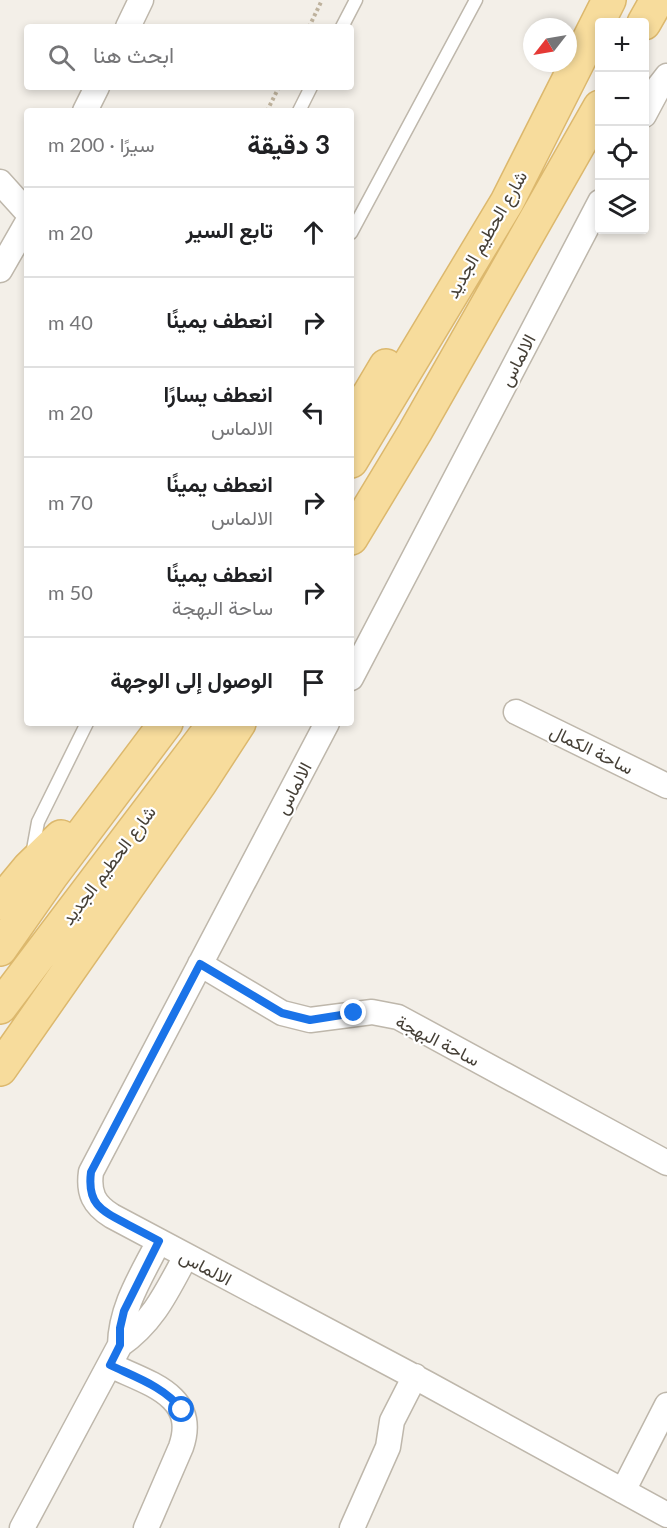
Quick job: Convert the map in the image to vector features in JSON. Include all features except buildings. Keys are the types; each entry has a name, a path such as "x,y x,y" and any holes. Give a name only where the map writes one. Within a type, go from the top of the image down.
{"main road":[{"name":"شارع الحطيم الجديد","path":"354,456 507,202 609,0"},
{"path":"648,18 657,0"},
{"name":"شارع الحطيم الجديد","path":"354,533 415,432 595,116"},
{"path":"354,406 367,398 440,275 459,248 481,223 507,202"},
{"name":"شارع الحطيم الجديد","path":"0,949 164,726"},
{"name":"شارع الحطيم الجديد","path":"0,1007 213,726"},
{"path":"0,1069 200,783 237,726"},
{"path":"0,903 29,868 81,819 109,798"}],"street":[{"path":"129,24 141,0"},
{"path":"649,107 667,76"},
{"path":"86,108 96,90"},
{"path":"0,182 24,209"},
{"name":"الالماس","path":"354,672 595,212"},
{"path":"0,270 24,228"},
{"name":"ساحة الكمال","path":"516,712 667,786"},
{"name":"الالماس","path":"325,726 91,1172 89,1186 92,1198 100,1209 422,1380 667,1515"},
{"name":"ساحة البهجة","path":"200,964 282,1013 310,1020 372,1012 398,1017 667,1163"},
{"path":"115,1355 124,1311 159,1241"},
{"path":"22,1528 115,1355 152,1316 186,1256"},
{"path":"115,1355 175,1400 186,1422 181,1447 146,1528"},
{"path":"352,1528 388,1447 406,1427 422,1380"},
{"path":"623,1491 667,1405"}],"lane":[{"path":"344,24 356,0"},
{"path":"354,227 476,0"},
{"path":"300,108 310,90"},
{"path":"29,868 39,822 86,726"}],"path":[{"path":"310,24 322,0"},
{"path":"268,108 278,90"}],"route":[{"path":"182,1410 165,1392 110,1365 120,1345 120,1328 124,1311 159,1241 100,1209 92,1198 89,1186 91,1172 200,964 282,1013 310,1020 354,1013"}]}
